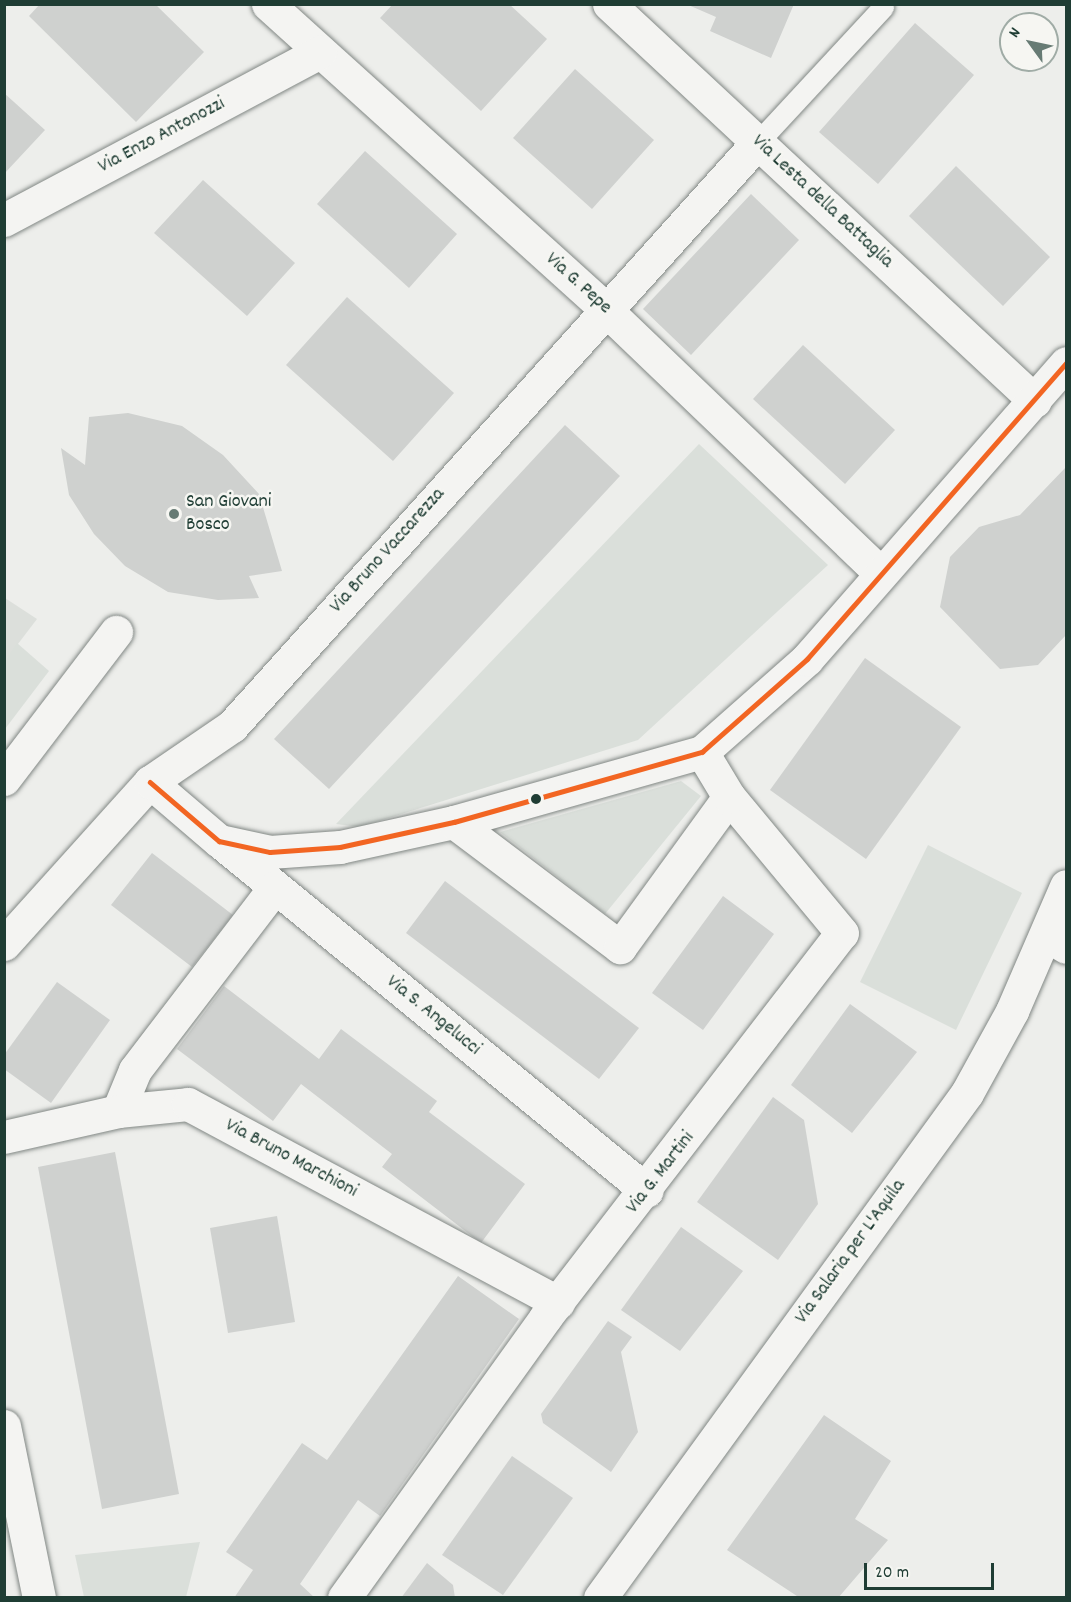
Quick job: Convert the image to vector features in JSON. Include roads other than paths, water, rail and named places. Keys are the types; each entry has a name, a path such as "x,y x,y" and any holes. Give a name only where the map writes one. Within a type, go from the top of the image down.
{"street":[{"name":"Via G. Pepe","path":"268,4 605,309 879,572"},
{"name":"Via Lesta della Battaglia","path":"609,4 1035,400"},
{"name":"Via Enzo Antonozzi","path":"4,220 320,52"},
{"name":"Via Bruno Vaccarezza","path":"4,944 150,782 232,726 605,309 758,142"},
{"path":"219,841 270,852 340,847 454,822 702,752 807,659 879,572 1066,363"},
{"path":"4,779 116,632"},
{"name":"Via G. Martini","path":"344,1598 558,1302 647,1191 842,933 729,797 702,752"},
{"name":"Via S. Angelucci","path":"150,782 647,1191"},
{"path":"454,822 620,947 729,797"},
{"name":"Via Salaria per L'Aquila","path":"600,1598 968,1093 1057,941 1066,886"},
{"path":"117,1112 135,1070 275,887"},
{"name":"Via Bruno Marchioni","path":"4,1137 117,1112 188,1104 558,1302"},
{"path":"4,1426 39,1598"}],"lane":[{"path":"758,142 883,7"}],"place":[{"name":"San Giovani Bosco","path":"174,514"}]}
